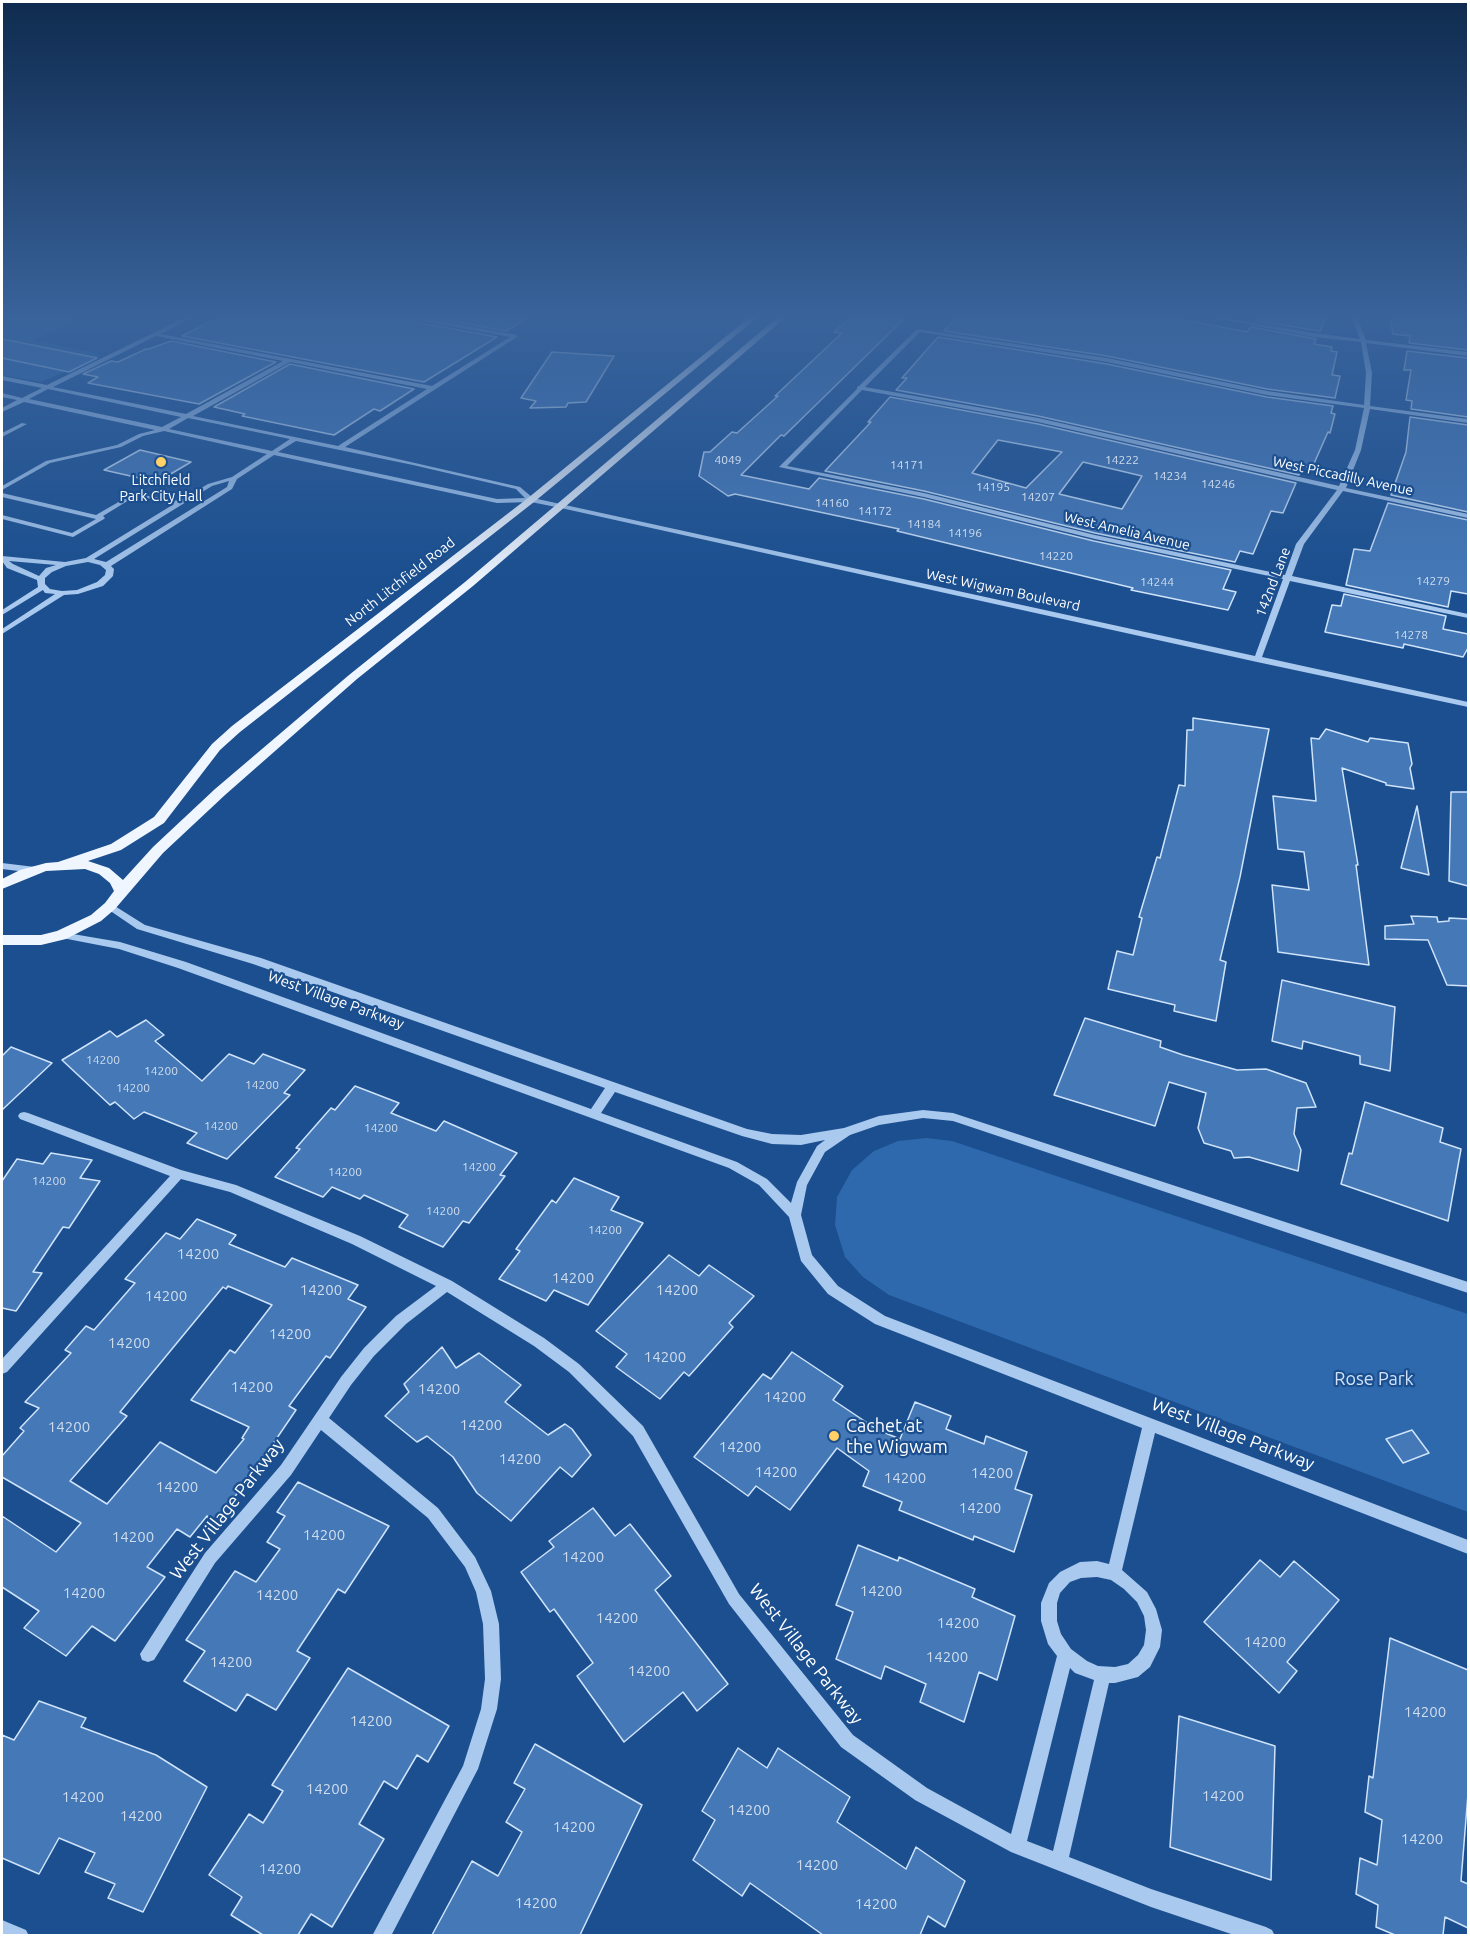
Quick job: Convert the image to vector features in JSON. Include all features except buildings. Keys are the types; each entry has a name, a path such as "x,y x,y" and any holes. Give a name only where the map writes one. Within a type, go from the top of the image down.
{"main road":[{"name":"North Litchfield Road","path":"64,864 116,847 159,820 216,747 236,729 531,500 645,406"},
{"path":"2,953 36,940 62,935 96,918 110,906 158,850 220,792 353,677 561,506 677,406"},
{"path":"2,884 35,870 64,864 86,865 104,871 116,880 121,891"},
{"path":"2,940 36,940"}],"street":[{"name":"West Wigwam Boulevard","path":"52,406 496,501 531,500 561,506 1468,705"},
{"name":"West Wigwam Boulevard","path":"143,406 340,447 518,488 531,500"},
{"path":"2,488 48,462 119,446 141,435 162,430 207,406"},
{"path":"340,447 403,406"},
{"name":"West Amelia Avenue","path":"842,406 782,467 924,495 1095,537 1468,616"},
{"name":"West Piccadilly Avenue","path":"962,406 1038,420 1468,516"},
{"path":"1363,406 1468,421"},
{"name":"142nd Lane","path":"1257,660 1300,544 1342,488 1358,450 1367,407"},
{"path":"2,435 24,424"},
{"path":"88,560 210,485 234,478 296,438"},
{"path":"3,558 65,563 88,560 107,565 230,488 234,478"},
{"path":"2,495 102,518 73,535 2,517"},
{"path":"145,496 180,503"},
{"path":"97,517 131,497"},
{"path":"3,558 10,566 62,593"},
{"path":"2,613 42,583 49,570 65,563"},
{"path":"2,632 62,593 78,592 100,584 109,575 107,565"},
{"path":"2,866 35,870"},
{"name":"West Village Parkway","path":"110,906 141,927 257,961 746,1133 772,1139 801,1140 846,1132 879,1121 923,1114 953,1118 1468,1287"},
{"name":"West Village Parkway","path":"62,935 120,946 183,966 733,1165 763,1182 795,1215"},
{"path":"594,1114 613,1086"},
{"name":"West Village Parkway","path":"24,1116 179,1174 232,1188 356,1240 447,1286 539,1342 574,1368 639,1431 734,1599 847,1741 921,1794 1017,1846 1151,1898 1266,1935"},
{"name":"West Village Parkway","path":"846,1132 821,1149 801,1185 795,1215 806,1257 833,1290 880,1320 1468,1547"},
{"path":"2,1368 179,1174"},
{"name":"West Village Parkway","path":"148,1654 210,1558 285,1470 346,1381 369,1352 401,1320 447,1286"},
{"path":"320,1420 432,1513 471,1562 483,1591 491,1624 493,1679 489,1709 470,1769 381,1935"},
{"path":"1114,1574 1150,1424"},
{"path":"1097,1569 1114,1574 1130,1584 1142,1597 1151,1614 1154,1630 1152,1647 1144,1661 1132,1671 1103,1675 1081,1667 1065,1655 1054,1638 1049,1621 1048,1603 1054,1588 1065,1577 1080,1570 1097,1569"},
{"path":"1017,1846 1065,1655"},
{"path":"1059,1863 1103,1675"},
{"path":"2,1929 20,1935"}],"green space":[{"name":"Rose Park","path":"926,1138 952,1141 1468,1314 1468,1512 889,1295 863,1277 845,1257 835,1225 837,1197 852,1170 874,1151 898,1141"}],"place":[{"name":"Litchfield Park City Hall","path":"161,462"},
{"name":"Cachet at the Wigwam","path":"834,1436"}]}
